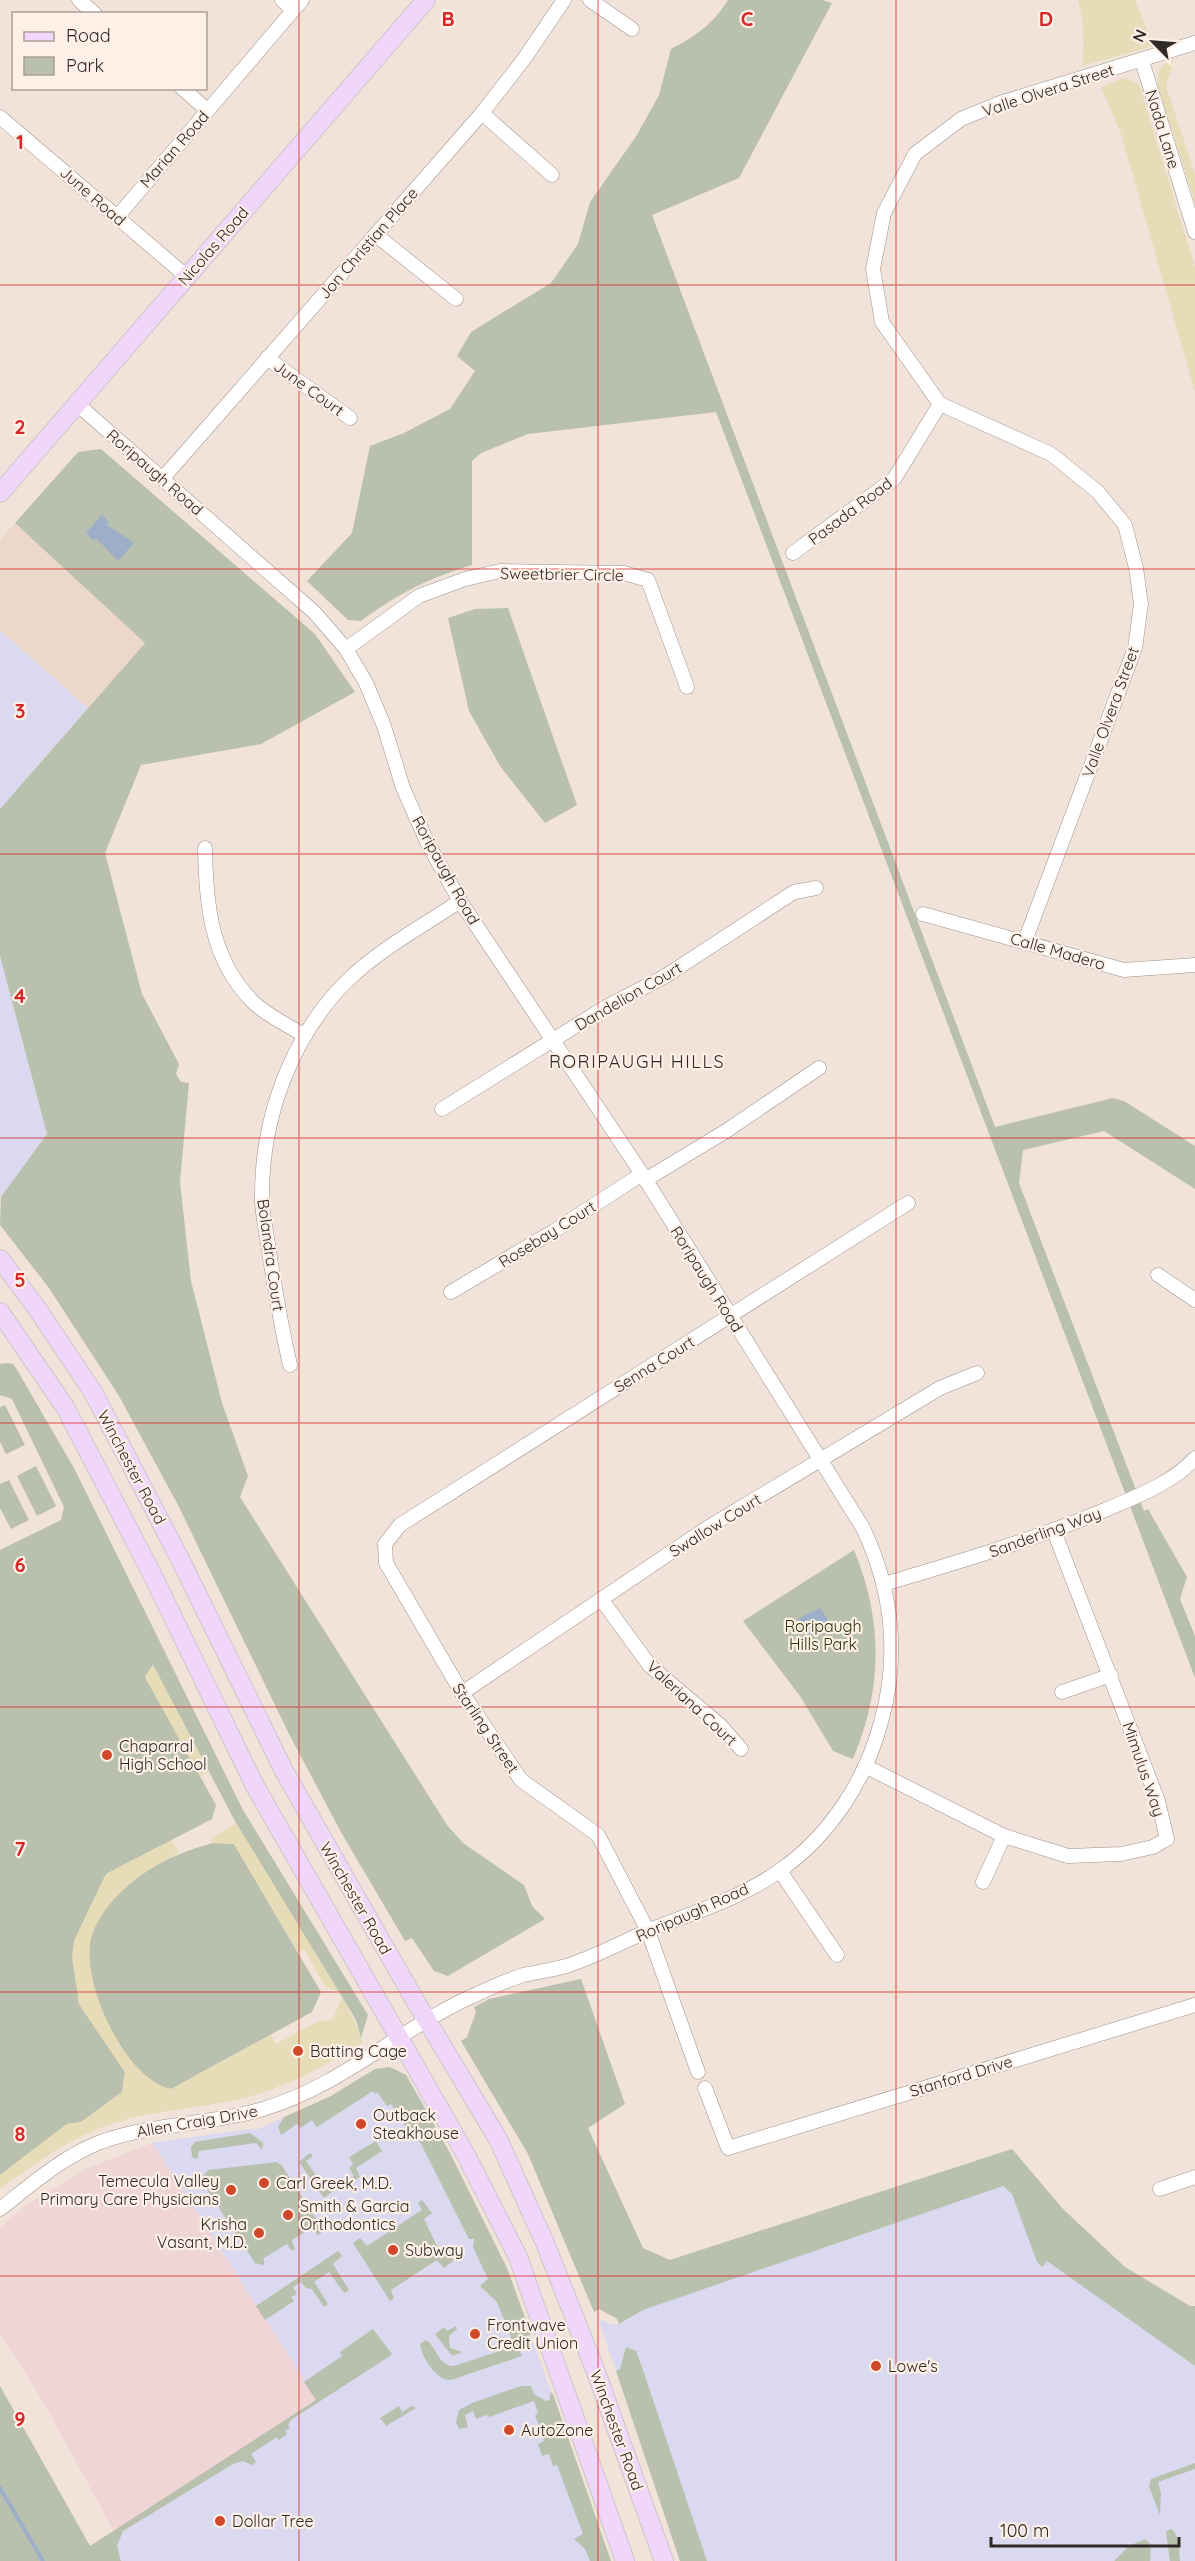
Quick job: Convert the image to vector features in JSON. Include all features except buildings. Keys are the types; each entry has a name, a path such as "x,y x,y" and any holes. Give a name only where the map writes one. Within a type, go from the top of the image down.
{"main road":[{"name":"Nicolas Road","path":"0,493 426,0"},
{"name":"Winchester Road","path":"0,1259 38,1310 93,1392 181,1561 284,1771 498,2139 528,2201 596,2372 664,2561"},
{"name":"Winchester Road","path":"0,1312 65,1407 151,1572 255,1786 466,2155 518,2257 626,2561"}],"street":[{"path":"79,0 93,12"},
{"path":"282,0 297,5"},
{"name":"Jon Christian Place","path":"163,478 482,113 524,59 564,0"},
{"path":"590,0 632,29"},
{"name":"Marian Road","path":"117,217 297,5"},
{"name":"Valle Olvera Street","path":"1025,941 1135,648 1141,604 1136,568 1125,525 1098,492 1051,454 940,404 882,322 873,280 884,213 915,154 961,119 990,107 1195,43"},
{"name":"Nada Lane","path":"1142,61 1195,232"},
{"path":"184,90 207,110"},
{"path":"482,113 552,175"},
{"name":"June Road","path":"0,117 186,276"},
{"path":"376,235 456,299"},
{"name":"June Court","path":"267,358 350,418"},
{"name":"Roripaugh Road","path":"76,403 314,612 346,649 366,683 384,726 403,788 428,844 460,901 644,1177 863,1528 874,1552 884,1584 892,1653 891,1681 878,1736 865,1766 831,1822 807,1848 780,1871 717,1904 567,1966 520,1976 454,2004 399,2039"},
{"name":"Pasada Road","path":"794,554 894,479 940,404"},
{"name":"Sweetbrier Circle","path":"346,649 419,596 465,579 500,571 624,573 648,580 687,687"},
{"path":"205,848 206,902 215,938 230,970 251,1000 304,1036"},
{"name":"Dandelion Court","path":"442,1110 606,1007 664,977 794,892 816,888"},
{"name":"Bolandra Court","path":"290,1365 275,1296 262,1201 264,1158 272,1117 288,1069 304,1036 326,1004 351,978 460,901"},
{"name":"Calle Madero","path":"923,914 1124,970 1195,965"},
{"name":"Rosebay Court","path":"451,1292 726,1131 819,1068"},
{"name":"Senna Court","path":"400,1525 908,1203"},
{"path":"1158,1275 1195,1300"},
{"name":"Swallow Court","path":"462,1693 707,1528 940,1388 977,1373"},
{"name":"Sanderling Way","path":"884,1584 1054,1531 1144,1493 1188,1466 1195,1458"},
{"name":"Starling Street","path":"400,1525 385,1544 386,1563 462,1693 521,1780 598,1835 648,1931 698,2072"},
{"name":"Mimulus Way","path":"865,1766 1004,1836 1068,1856 1121,1854 1153,1847 1167,1839 1158,1801 1054,1531"},
{"name":"Valeriana Court","path":"601,1599 650,1666 720,1725 741,1749"},
{"path":"1062,1692 1111,1675"},
{"path":"983,1882 1004,1836"},
{"path":"780,1871 837,1955"},
{"name":"Stanford Drive","path":"705,2088 728,2148 1195,2005"},
{"name":"Allen Craig Drive","path":"0,2209 59,2164 99,2143 149,2129 263,2110 310,2091 399,2039"},
{"path":"1160,2189 1195,2177"}],"shaded area":[{"path":"102,515 109,522 107,525 134,543 118,561 96,538 94,541 86,533"},
{"path":"15,523 145,643 88,708 0,630 0,540"},
{"path":"0,630 88,708 0,809"},
{"path":"0,956 47,1134 1,1197 0,1196"},
{"path":"820,1608 828,1620 808,1635 798,1619"},
{"path":"390,2067 406,2075 423,2103 507,2268 611,2561 97,2561 89,2547 317,2400 152,2143 256,2130 331,2096 375,2069"},
{"path":"152,2143 317,2400 114,2531 41,2398 0,2333 0,2227 32,2201 88,2168"},
{"path":"1012,2149 1063,2209 1125,2267 1190,2306 1195,2306 1195,2561 680,2561 598,2318 611,2324 619,2324 643,2310 670,2260"}],"green space":[{"path":"728,0 822,0 832,3 739,178 652,215 995,1127 1113,1098 1124,1101 1195,1146 1195,1189 1104,1131 1023,1150 1019,1183 1144,1511 1148,1509 1187,1577 1180,1599 1195,1636 1195,1678 716,412 528,434 481,453 472,461 472,565 414,588 361,621 348,620 307,581 352,533 370,446 404,433 450,409 475,371 457,356 471,332 551,283 578,244 590,202 637,135 659,95 671,49 703,29"},
{"path":"101,449 315,634 355,692 261,744 141,765 105,853 142,994 179,1064 176,1074 181,1082 189,1083 180,1182 191,1281 222,1403 248,1476 240,1497 447,1825 463,1843 524,1885 532,1906 545,1919 448,1976 434,1971 412,1938 405,1941 342,1834 289,1734 178,1505 119,1396 49,1288 0,1225 1,1197 47,1134 0,956 0,809 145,643 15,523 78,452"},
{"path":"508,608 577,805 545,823 500,766 469,711 448,618 475,609"},
{"path":"0,1364 13,1364 16,1368 74,1468 243,1810 368,2015 361,2038 356,2020 236,1823 153,1665 145,1677 216,1805 212,1819 106,1874 74,1941 79,2004 125,2072 122,2092 81,2122 67,2124 0,2175 0,1550 61,1520 64,1507 12,1399 0,1395"},
{"path":"5,1405 25,1445 6,1454 0,1442 0,1407"},
{"path":"36,1466 56,1506 37,1516 17,1476"},
{"path":"9,1480 29,1520 11,1529 0,1508 0,1484"},
{"name":"Roripaugh Hills Park","path":"854,1550 864,1576 870,1602 876,1654 870,1706 853,1759 833,1751 800,1696 743,1621"},
{"path":"213,1843 234,1844 321,1992 312,2012 171,2089 153,2081 136,2067 108,2024 91,1974 89,1952 92,1933 100,1916 112,1900 142,1874 177,1855"},
{"path":"581,1979 625,2104 588,2128 643,2248 670,2260 1012,2149 1063,2209 1125,2267 1190,2306 1195,2306 1195,2366 1047,2261 1042,2267 1037,2262 1012,2194 1003,2186 643,2310 619,2324 617,2319 599,2309 594,2312 528,2154 461,2041 467,2037 476,2012 474,2007 489,1999"},
{"path":"390,2067 406,2075 450,2153 507,2268 531,2334 520,2352 522,2356 451,2380 446,2380 435,2373 423,2355 420,2344 426,2340 444,2363 454,2366 503,2350 511,2337 497,2302 480,2286 488,2279 473,2247 474,2239 469,2239 417,2136 409,2133 391,2104 387,2106 378,2093 375,2094 373,2091 317,2127 312,2120 301,2128 297,2124 281,2135 278,2127 284,2117 331,2096 375,2069"},
{"path":"250,2133 263,2143 262,2150 256,2143 199,2151 197,2159 192,2157 191,2147 195,2142"},
{"path":"376,2141 382,2151 356,2168 360,2177 348,2184 347,2181 354,2176 349,2168 353,2164 349,2157"},
{"path":"310,2153 313,2156 306,2161 326,2190 331,2187 335,2190 324,2198 299,2162"},
{"path":"277,2162 282,2166 324,2231 318,2235 312,2228 292,2240 295,2250 291,2250 287,2244 264,2258 264,2265 255,2263 202,2182 202,2177 208,2170"},
{"path":"422,2200 432,2213 424,2219 442,2257 450,2254 454,2260 444,2268 437,2260 391,2290 394,2298 390,2301 353,2243 360,2238 367,2246 422,2210 418,2203"},
{"path":"338,2251 342,2256 333,2264 349,2290 344,2293 329,2272 314,2282 328,2304 324,2307 312,2289 306,2288 301,2282 293,2287 297,2294 291,2297 294,2301 265,2320 256,2306"},
{"path":"456,2326 457,2329 449,2336 450,2348 462,2352 452,2356 435,2334 444,2327 447,2331"},
{"path":"373,2329 392,2354 390,2356 291,2420 288,2425 290,2428 285,2431 287,2434 279,2440 277,2437 251,2454 256,2462 252,2465 243,2461 233,2464 123,2531 117,2546 121,2561 0,2561 0,2386 90,2546 316,2400 304,2382 342,2356 340,2352"},
{"path":"626,2347 636,2351 707,2561 680,2561 616,2371 620,2369"},
{"path":"521,2386 531,2386 534,2394 546,2401 550,2400 550,2392 553,2394 611,2561 590,2561 585,2549 574,2539 583,2534 557,2465 553,2466 549,2454 542,2456 538,2444 544,2441 535,2415 538,2413 534,2401 489,2417 487,2415 476,2419 473,2411 465,2415 468,2427 459,2429 456,2422 459,2410 472,2403"},
{"path":"399,2406 402,2412 412,2406 416,2408 386,2426 380,2418"},
{"path":"1195,2463 1195,2469 1158,2482 1161,2493 1160,2515 1149,2486 1151,2479"},
{"path":"1170,2529 1178,2539 1180,2561 1170,2561 1166,2532"},
{"path":"1145,2539 1151,2545 1150,2561 1114,2561 1129,2546"}],"sand":[{"path":"1078,0 1135,0 1153,46 1082,66 1083,33"},
{"path":"1174,60 1166,86 1195,174 1195,203 1157,84 1161,68"},
{"path":"1124,78 1139,84 1195,267 1195,392 1120,131 1101,87"},
{"path":"153,1665 209,1772 200,1776 145,1677"},
{"path":"236,1823 339,1992 325,1986 304,1949 298,1952 234,1844 213,1843 211,1839"},
{"path":"172,1840 179,1853 141,1875 118,1895 108,1906 93,1932 90,1950 91,1973 108,2023 121,2046 137,2067 153,2081 171,2089 271,2035 276,2044 317,2022 333,2019 342,1997 363,2042 317,2069 253,2096 144,2115 98,2129 54,2152 0,2189 0,2175 67,2124 81,2122 122,2092 125,2072 79,2004 72,1957 74,1941 106,1874"}],"waterway":[{"path":"0,2488 43,2561"}],"place":[{"name":"Chaparral High School","path":"107,1755"},
{"name":"Batting Cage","path":"298,2051"},
{"name":"Outback Steakhouse","path":"361,2124"},
{"name":"Carl Greek, M.D.","path":"264,2183"},
{"name":"Temecula Valley Primary Care Physicians","path":"231,2190"},
{"name":"Smith & Garcia Orthodontics","path":"288,2215"},
{"name":"Krisha Vasant, M.D.","path":"259,2233"},
{"name":"Subway","path":"393,2250"},
{"name":"Frontwave Credit Union","path":"475,2334"},
{"name":"Lowe's","path":"876,2366"},
{"name":"AutoZone","path":"509,2430"},
{"name":"Dollar Tree","path":"220,2521"}],"district":[{"name":"RORIPAUGH HILLS","path":"637,1061"}]}
